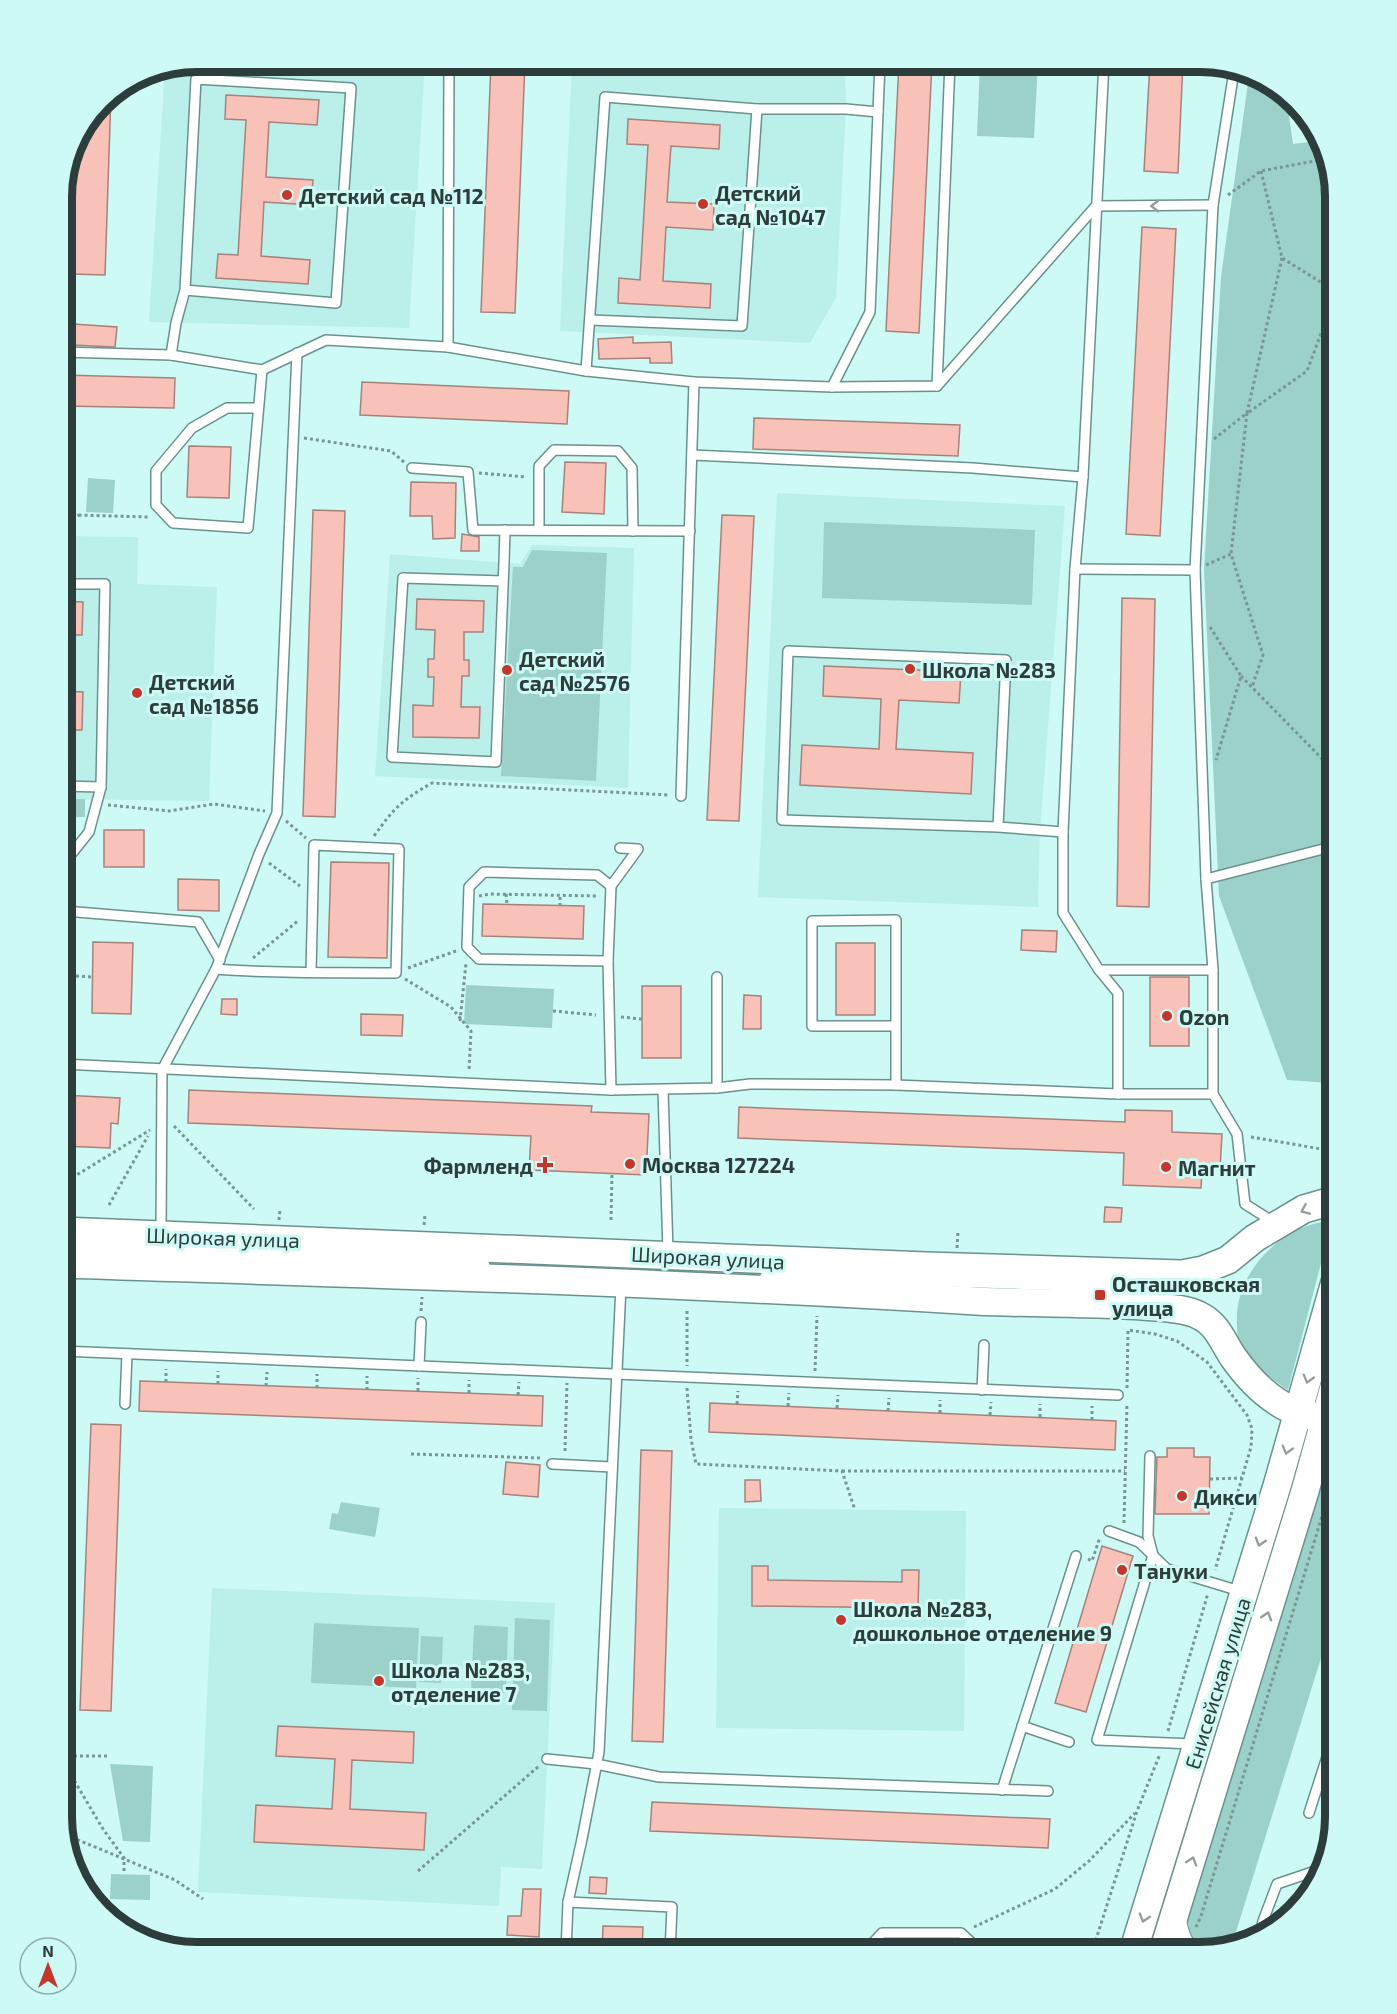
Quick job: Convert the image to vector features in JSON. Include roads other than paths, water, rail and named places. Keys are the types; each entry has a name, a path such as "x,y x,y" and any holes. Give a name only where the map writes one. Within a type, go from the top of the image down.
{"main road":[{"name":"Широкая улица","path":"72,1248 161,1235 482,1263 621,1283 739,1287 1182,1274 1203,1270 1228,1260 1277,1224 1304,1209 1325,1203"},
{"name":"Широкая улица","path":"72,1248 482,1263 668,1255 906,1281 987,1301 1154,1307 1199,1315 1209,1322 1248,1377 1269,1398 1298,1413 1325,1417"},
{"path":"1298,1413 1325,1317"},
{"name":"Енисейская улица","path":"1136,1942 1298,1413"},
{"name":"Енисейская улица","path":"1167,1942 1325,1433"},
{"path":"1180,1803 1180,1811 1188,1820 1195,1821 1202,1818 1208,1810"}],"street":[{"path":"1175,1916 1179,1935 1184,1942"}],"lane":[{"path":"448,347 449,72"},
{"path":"832,387 870,312 880,72"},
{"path":"937,386 950,72"},
{"path":"1103,72 1083,477 1075,569 1063,832 1063,913 1100,970 1118,993 1118,1094"},
{"path":"1233,77 1213,206 1195,570 1206,879 1213,970 1213,1094 1237,1134 1245,1204 1277,1224"},
{"path":"171,355 176,323 185,290 196,78 351,88 336,303 185,290"},
{"path":"585,371 605,98 757,109 846,109 878,112"},
{"path":"590,320 742,326 757,109"},
{"path":"72,352 171,355 262,369 326,340 448,347 585,371 694,382 832,387 937,386 1096,206 1213,206"},
{"path":"161,1235 162,1070 218,964 259,854 277,813 297,353"},
{"path":"258,408 227,408 192,428 156,471 156,505 173,523 248,528 262,369"},
{"path":"681,796 694,382"},
{"path":"539,530 539,466 554,450 618,451 632,468 633,531"},
{"path":"692,455 973,468 1083,477"},
{"path":"412,468 468,472 473,530 690,531"},
{"path":"503,581 403,578 392,757 496,762 505,530"},
{"path":"1075,569 1195,570"},
{"path":"72,584 105,585 101,788 89,832 72,852"},
{"path":"998,827 1006,660 788,651 782,820 998,827 1063,832"},
{"path":"72,787 101,788"},
{"path":"72,912 198,922 218,964 238,971 311,972 396,973 399,849 314,845 311,972"},
{"path":"611,1090 608,961 611,886 638,849 620,848"},
{"path":"1206,879 1325,849"},
{"path":"608,961 479,959 467,947 469,887 484,872 597,876 611,886"},
{"path":"895,1026 812,1026 812,921 896,920 896,1085"},
{"path":"1100,970 1213,970"},
{"path":"717,977 717,1088"},
{"path":"72,1065 611,1090 717,1088 750,1083 896,1085 1118,1094 1213,1094"},
{"path":"663,1090 668,1255"},
{"path":"1130,1288 1182,1274"},
{"name":"Широкая улица","path":"760,1276 1130,1288 1188,1312"},
{"path":"566,1942 568,1902 599,1752 621,1283"},
{"path":"419,1366 421,1322"},
{"path":"982,1390 984,1345"},
{"path":"72,1352 1118,1395"},
{"path":"125,1404 127,1354"},
{"path":"1150,1456 1148,1536 1152,1555 1097,1740 1198,1744"},
{"path":"552,1464 612,1467"},
{"path":"1108,1531 1139,1542 1167,1569 1245,1592"},
{"path":"1002,1790 1076,1556"},
{"path":"1022,1726 1069,1742"},
{"path":"547,1759 596,1764 659,1777 1048,1791"},
{"path":"1310,1813 1325,1764"},
{"path":"1262,1925 1277,1884 1311,1872"},
{"path":"568,1902 672,1907 670,1942"},
{"path":"874,1942 882,1933 961,1933 970,1942"}],"place":[{"name":"Детский сад №112","path":"287,195"},
{"name":"Детский сад №1047","path":"703,204"},
{"name":"Школа №283","path":"910,669"},
{"name":"Детский сад №2576","path":"507,670"},
{"name":"Детский сад №1856","path":"137,693"},
{"name":"Ozon","path":"1167,1016"},
{"name":"Москва 127224","path":"630,1164"},
{"name":"Фармленд","path":"545,1165"},
{"name":"Магнит","path":"1166,1167"},
{"name":"Осташковская улица","path":"1100,1295"},
{"name":"Дикси","path":"1182,1496"},
{"name":"Тануки","path":"1122,1570"},
{"name":"Школа №283, дошкольное отделение 9","path":"841,1620"},
{"name":"Школа №283, отделение 7","path":"379,1681"}]}
